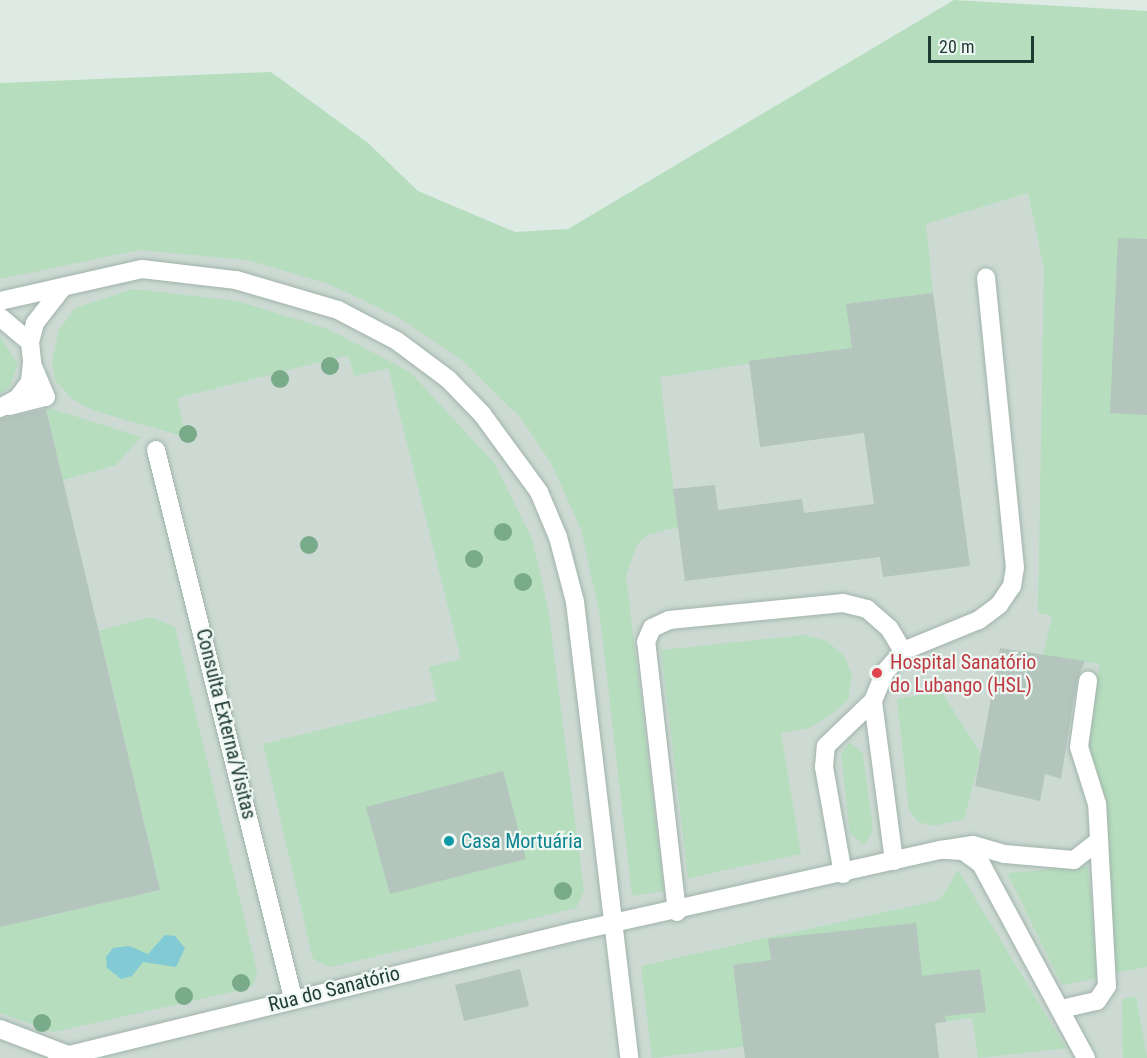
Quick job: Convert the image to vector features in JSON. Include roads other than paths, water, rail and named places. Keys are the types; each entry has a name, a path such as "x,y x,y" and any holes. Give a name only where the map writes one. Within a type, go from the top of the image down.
{"lane":[{"path":"0,301 142,269 236,280 338,310 397,341 448,379 482,414 539,492 561,548 575,602 629,1058"},
{"path":"843,874 824,766 826,746 873,701 885,672 903,651 979,620 1012,586 1015,568 986,277"},
{"path":"0,408 18,398 30,382 32,362 30,342 40,314 63,287"},
{"path":"0,317 30,342"},
{"name":"Consulta Externa/Visitas","path":"156,450 293,998"},
{"path":"677,912 646,642 652,628 669,620 843,603 867,609 889,628 903,651"},
{"path":"1061,1009 1097,1001 1107,986 1096,843 1095,785 1079,747 1088,681"},
{"path":"873,701 894,861"},
{"name":"Rua do Sanatório","path":"63,1057 293,998 941,850 973,845 1005,854 1074,860 1096,843"},
{"path":"941,850 963,851 981,864 1086,1058"},
{"path":"0,1029 63,1057"}],"water":[{"path":"165,935 175,936 185,948 176,967 143,962 132,976 121,979 107,968 106,957 113,948 129,946 148,954"}],"place":[{"name":"Hospital Sanatório do Lubango (HSL)","path":"877,673"},
{"name":"Casa Mortuária","path":"449,841"}]}
